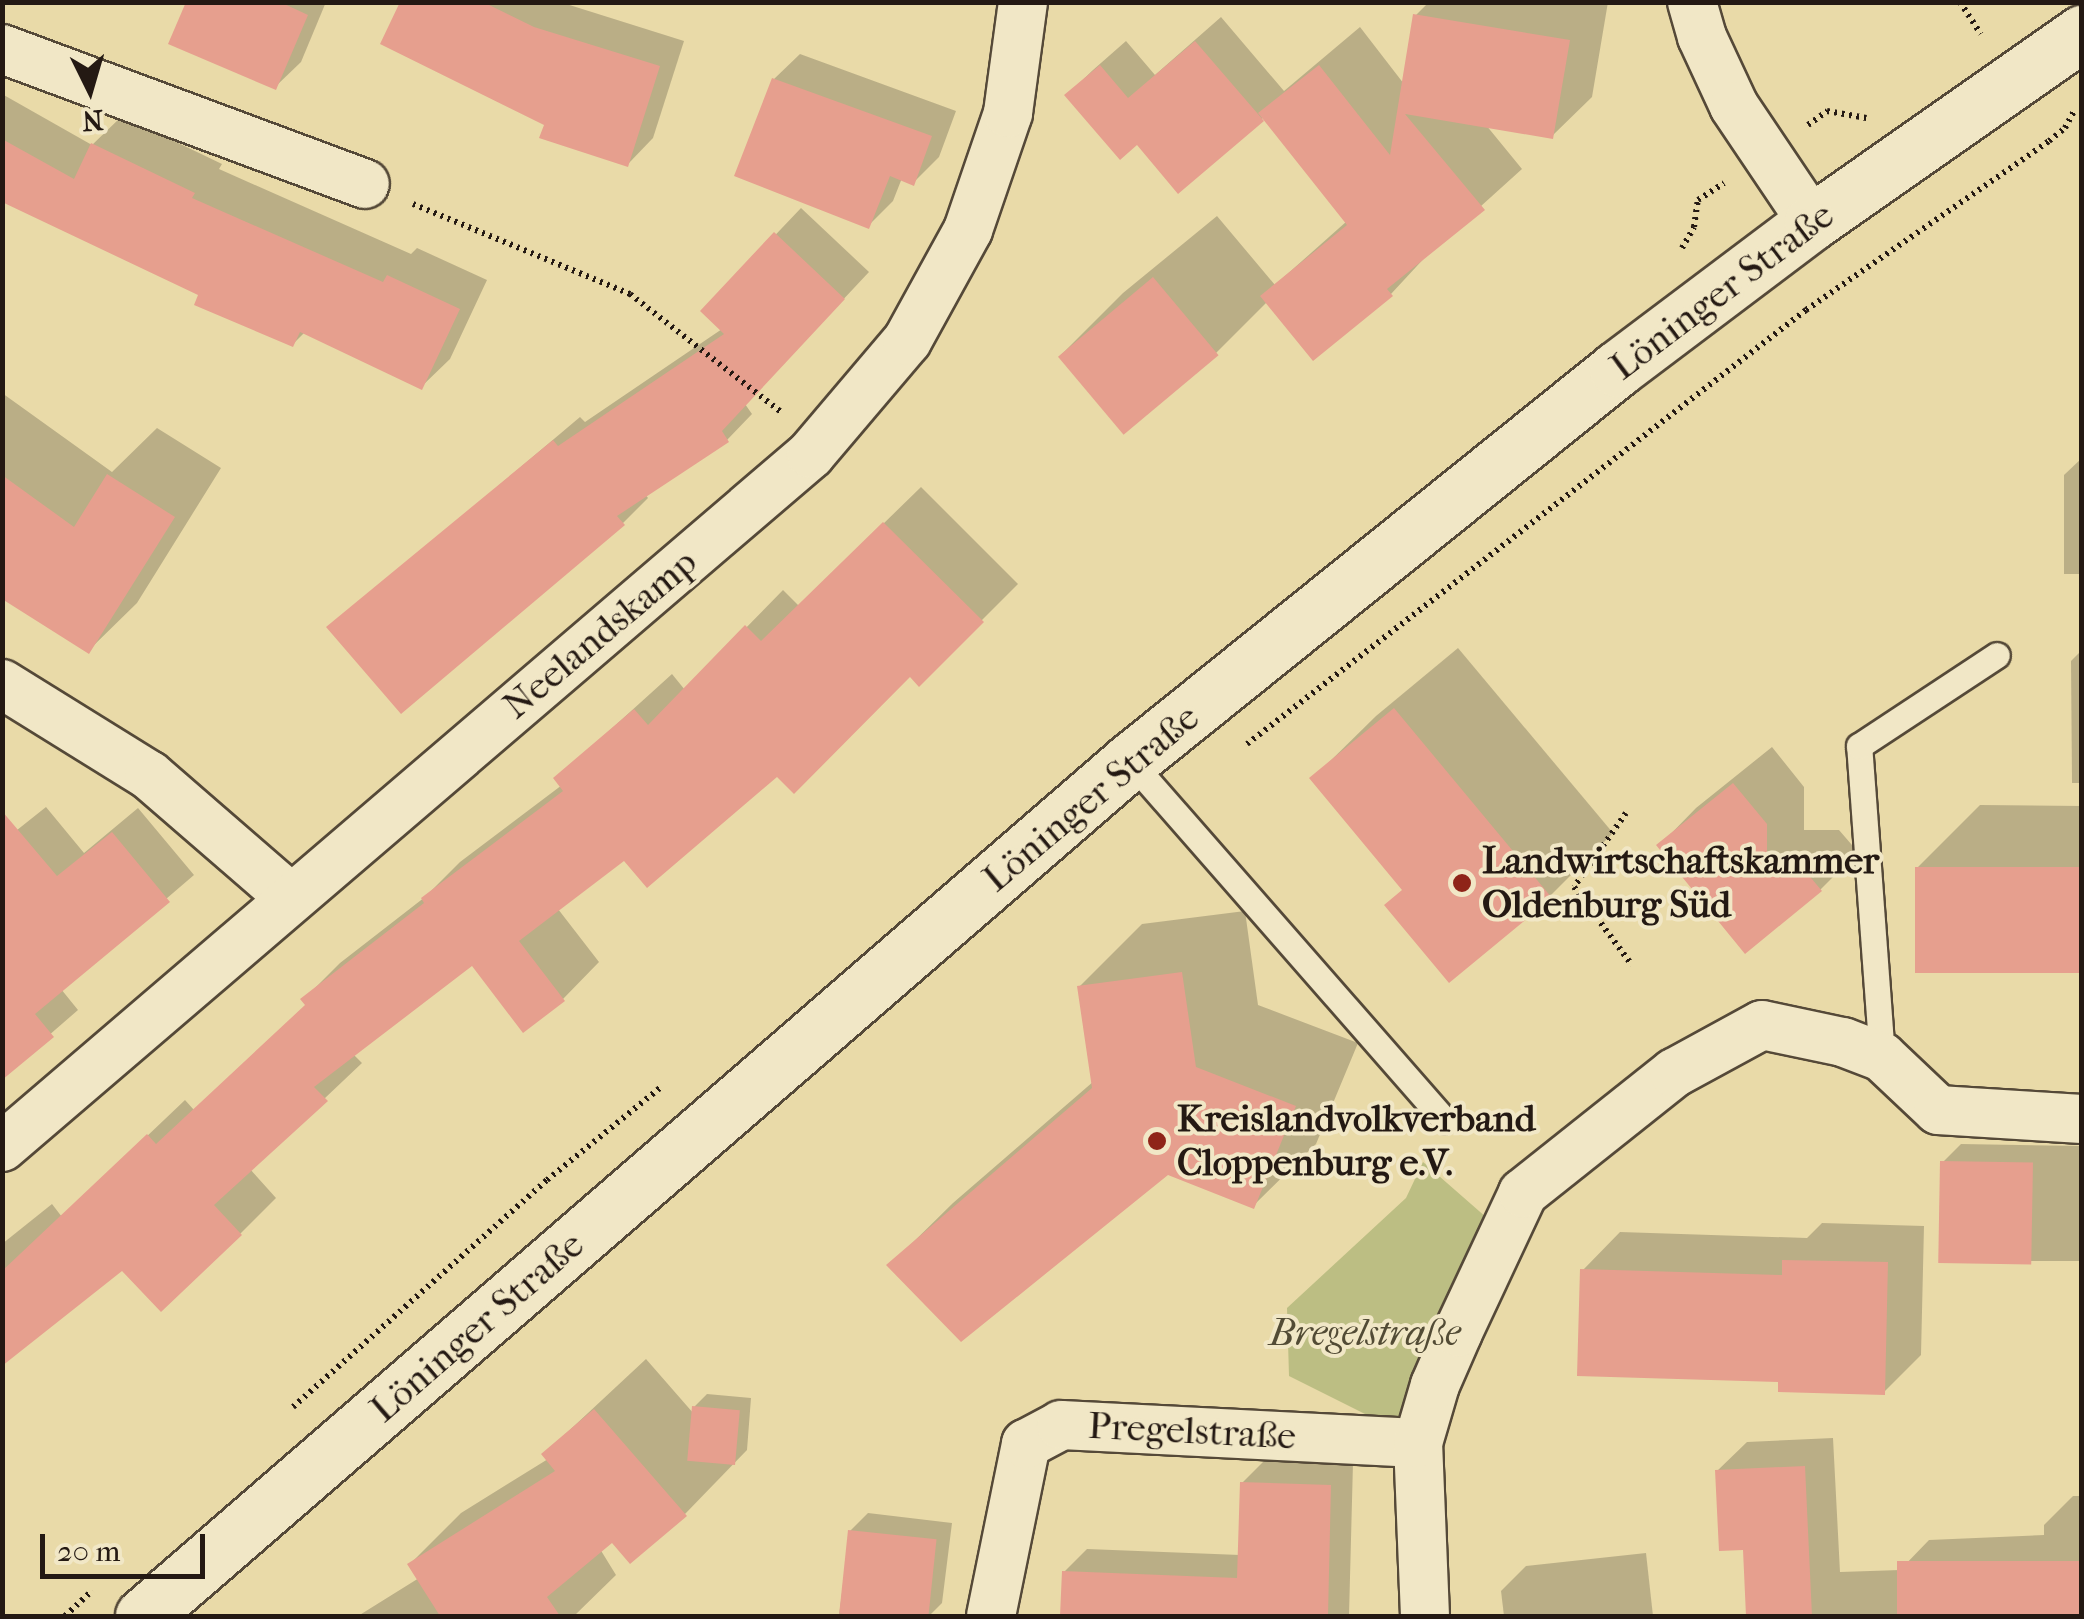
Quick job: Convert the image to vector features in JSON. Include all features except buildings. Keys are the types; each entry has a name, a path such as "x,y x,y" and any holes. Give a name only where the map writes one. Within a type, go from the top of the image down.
{"street":[{"name":"Neelandskamp","path":"2,1147 820,443 907,340 968,230 1008,113 1024,2"},
{"path":"1692,2 1702,37 1726,88 1766,157 1812,222"},
{"name":"Löninger Straße","path":"142,1616 1130,761 1617,369 1812,222 2082,33"},
{"path":"2,49 365,184"},
{"path":"2,684 150,775 290,897"},
{"path":"1426,1616 1418,1443 1435,1384 1523,1193 1674,1074 1762,1025 1842,1042 1882,1057 1938,1110 2082,1120"},
{"name":"Pregelstraße","path":"990,1616 1026,1444 1060,1425 1418,1443"}],"lane":[{"path":"1882,1057 1860,746 1997,655"},
{"path":"1130,761 1444,1120"}],"path":[{"path":"1960,2 1981,34"},
{"path":"1967,45 1993,28"},
{"path":"1766,157 1827,111 1867,118 1882,108"},
{"path":"1245,746 1806,310 2049,142 2065,128 2074,111 2082,114"},
{"path":"365,184 630,294 820,443"},
{"path":"1626,813 1574,886 1632,965"},
{"path":"64,1616 82,1601"}],"green space":[{"name":"Bregelstraße","path":"1423,1162 1495,1225 1397,1430 1289,1376 1287,1308 1406,1198"}],"place":[{"name":"Landwirtschaftskammer Oldenburg Süd","path":"1462,883"},
{"name":"Kreislandvolkverband Cloppenburg e.V.","path":"1157,1141"}]}
